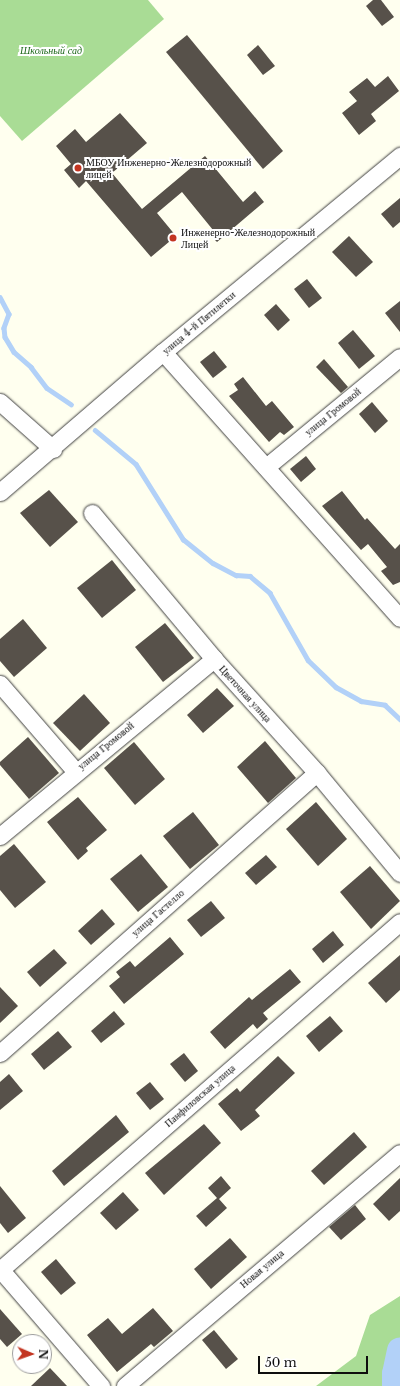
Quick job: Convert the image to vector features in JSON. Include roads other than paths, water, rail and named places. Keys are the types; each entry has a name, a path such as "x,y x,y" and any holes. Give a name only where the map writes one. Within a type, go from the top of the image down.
{"street":[{"name":"улица 4-й Пятилетки","path":"0,492 53,449 163,352 400,156"},
{"path":"163,352 400,618"},
{"name":"улица Громовой","path":"266,466 400,356"},
{"path":"0,402 53,449"},
{"name":"Цветочная улица","path":"92,513 214,659 317,774 400,873"},
{"name":"улица Громовой","path":"0,836 75,771 214,659"},
{"path":"0,684 75,771"},
{"name":"улица Гастелло","path":"0,1053 317,774"},
{"name":"Панфиловская улица","path":"0,1270 400,922"},
{"name":"Новая улица","path":"124,1386 400,1153"},
{"path":"0,1270 101,1386"}],"waterway":[{"path":"0,297 9,314 4,328 5,337 14,352 31,367 47,388 71,404"},
{"path":"95,430 136,464 183,539 213,563 236,575 250,576 270,593 308,660 336,687 361,701 385,705 400,719"},
{"path":"395,1386 395,1374 400,1351"}],"place":[{"name":"МБОУ Инженерно-Железнодорожный лицей","path":"78,168"},
{"name":"Инженерно-Железнодорожный Лицей","path":"173,238"}],"park label":[{"name":"Школьный сад","path":"51,51"}]}
